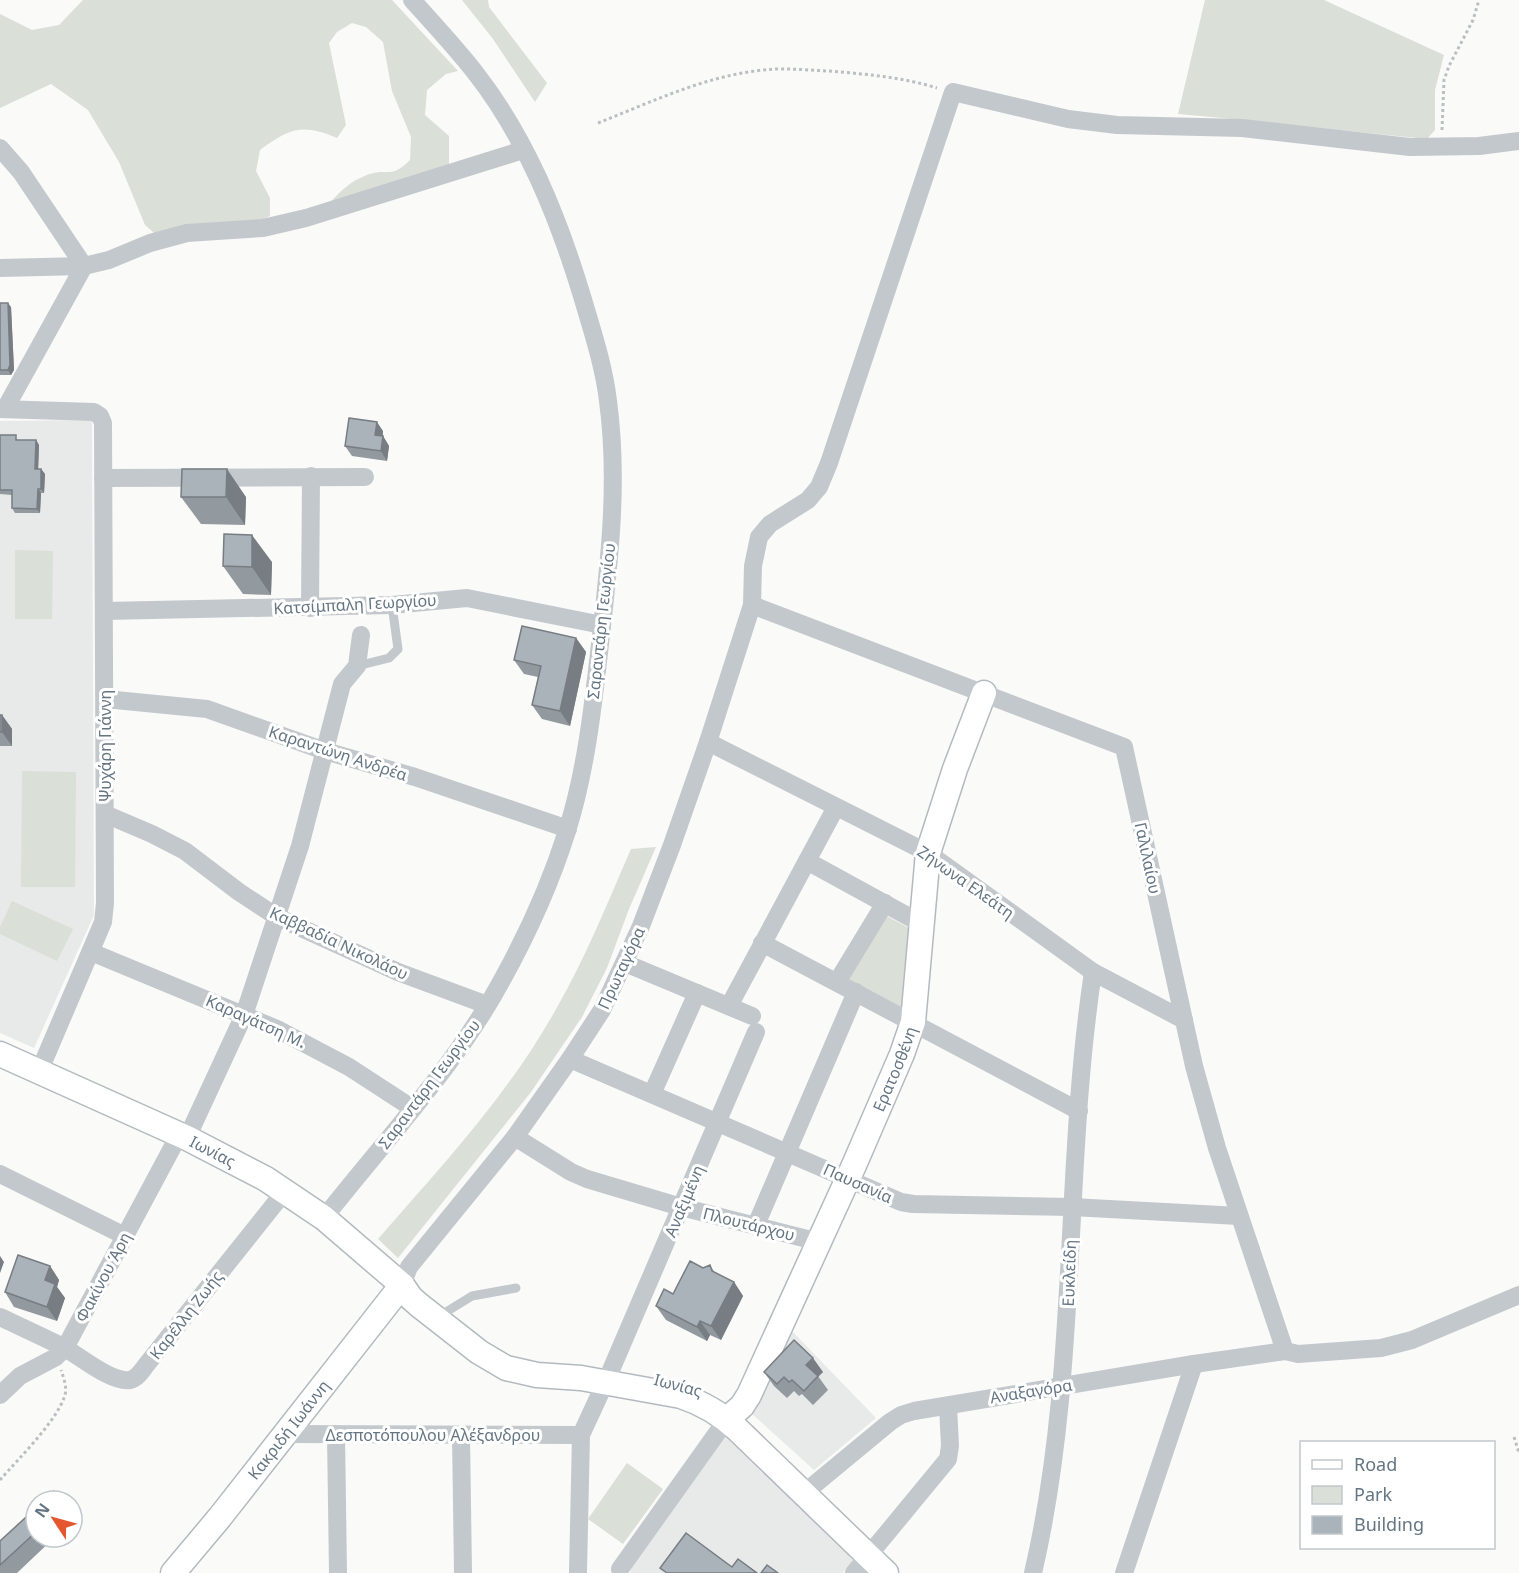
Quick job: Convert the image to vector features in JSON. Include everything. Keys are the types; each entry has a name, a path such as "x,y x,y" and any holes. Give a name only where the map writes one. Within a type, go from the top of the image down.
{"main road":[{"name":"Ερατοσθένη","path":"732,1414 742,1406 749,1395 903,1054 913,1022 928,853 955,769 984,693"},
{"name":"Ιωνίας","path":"0,1054 229,1159 285,1191 328,1222 394,1278 419,1305 479,1352 506,1368 537,1375 608,1377"},
{"name":"Ιωνίας","path":"394,1278 424,1296 497,1349 511,1356 608,1377 690,1385 705,1391 732,1414 808,1490 866,1558 886,1573"},
{"name":"Κακριδή Ιωάννη","path":"173,1573 285,1434 394,1278"},
{"name":"Ιωνίας","path":"866,1558 906,1573"}],"street":[{"name":"Σαραντάρη Γεωργίου","path":"328,1222 470,1034 503,978 553,871 568,829 584,757 610,546 613,492 608,399 597,349 562,234 523,150 475,72 412,0"},
{"path":"953,92 1068,119 1100,123 1242,129 1410,147 1479,146 1519,141"},
{"name":"Πρωταγόρα","path":"394,1278 409,1267 515,1137 602,1010 625,963 672,845 752,605 753,566 759,537 770,524 808,500 819,487 829,464 953,92"},
{"path":"0,149 21,172 84,266"},
{"path":"0,268 84,266 109,260 150,243 187,233 264,228 306,218 523,150"},
{"path":"3,409 84,266"},
{"name":"Ψυχάρη Γιάννη","path":"3,409 94,412 103,423 105,903 103,921 91,952 39,1072"},
{"path":"310,608 311,476"},
{"path":"103,478 365,477"},
{"name":"Κατσίμπαλη Γεωργίου","path":"105,611 310,608 392,605 467,598 602,625"},
{"name":"Γαλιλαίου","path":"752,605 1124,747 1184,1020 1217,1148 1285,1351"},
{"path":"357,666 361,635"},
{"name":"Φακίνου Άρη","path":"61,1353 124,1236 183,1137 244,1015 300,846 342,684 357,666"},
{"name":"Καραντώνη Ανδρέα","path":"105,699 207,709 325,751 415,777 568,829"},
{"name":"Ζήνωνα Ελεάτη","path":"708,742 928,853 1093,972 1184,1020"},
{"path":"625,963 729,1006 836,807"},
{"name":"Καββαδία Νικολάου","path":"105,814 185,851 239,892 277,917 398,972 487,1005"},
{"path":"807,861 922,924"},
{"path":"837,982 885,903"},
{"path":"762,943 1079,1112"},
{"name":"Καραγάτση Μ.","path":"91,952 244,1015 320,1050 412,1108"},
{"name":"Ευκλείδη","path":"1033,1573 1045,1514 1062,1386 1079,1112 1093,972"},
{"path":"756,1225 856,992"},
{"path":"652,1094 697,993"},
{"name":"Αναξιμένη","path":"580,1435 608,1377 717,1122 754,1024 729,1006"},
{"name":"Παυσανία","path":"570,1059 848,1178 888,1198 913,1204 1072,1207 1239,1216"},
{"name":"Πλουτάρχου","path":"515,1137 571,1172 587,1179 681,1207 819,1242"},
{"path":"0,1174 124,1236"},
{"name":"Καρέλλη Ζωής","path":"0,1317 61,1353 107,1374 130,1380 138,1376 285,1191"},
{"name":"Αναξαγόρα","path":"808,1490 901,1415 1194,1364 1285,1351 1298,1354 1381,1348 1412,1340 1519,1295"},
{"path":"0,1395 20,1376 61,1353"},
{"path":"1124,1573 1194,1364"},
{"path":"866,1558 948,1459 950,1446 948,1406"},
{"path":"618,1572 732,1414"},
{"name":"Δεσποτόπουλου Αλέξανδρου","path":"285,1434 580,1435"},
{"path":"336,1434 338,1573"},
{"path":"461,1435 463,1573"},
{"path":"578,1573 580,1435"}],"lane":[{"path":"357,666 389,658 398,649 392,605"},
{"path":"446,1312 472,1296 516,1288"}],"path":[{"path":"1442,147 1444,80 1473,20 1479,0"},
{"path":"598,123 678,91 720,78 784,68 909,79 953,92"},
{"path":"0,1480 55,1414 65,1396 66,1382 61,1353"},
{"path":"1514,1437 1519,1453"}],"shaded area":[{"path":"92,420 94,915 34,1048 0,1033 0,421"},
{"path":"791,1330 876,1418 814,1470 751,1413"},
{"path":"724,1430 853,1560 843,1573 630,1573 635,1557"}],"green space":[{"path":"83,0 392,0 458,71 446,74 427,90 425,115 449,136 449,166 330,203 356,180 374,173 398,170 410,160 411,137 392,91 383,42 366,27 352,23 337,32 329,43 346,125 337,138 315,130 297,130 279,137 260,150 256,171 270,198 270,216 254,224 154,233 145,225 119,162 88,110 51,84 0,108 0,14 32,30 59,25"},
{"path":"462,0 488,0 489,7 547,83 535,102 493,39"},
{"path":"1205,0 1324,0 1444,55 1435,90 1435,130 1427,139 1178,114"},
{"path":"15,550 53,551 52,619 15,619"},
{"path":"22,771 76,772 75,887 21,887"},
{"path":"656,847 607,968 582,1017 531,1092 398,1258 378,1239 472,1130 536,1042 576,971 631,849"},
{"path":"12,901 73,929 57,961 0,934 0,927"},
{"path":"883,914 909,928 902,1007 845,977"},
{"path":"627,1463 663,1489 623,1544 588,1519"}],"building":[{"path":"0,303 8,303 10,365 8,370 0,370"},
{"path":"349,418 377,422 375,435 383,436 381,451 345,446"},
{"path":"0,435 16,435 16,440 36,440 35,469 41,469 41,489 38,489 37,509 12,508 12,490 0,490"},
{"path":"182,469 227,469 226,497 181,497"},
{"path":"224,534 252,535 252,567 223,566"},
{"path":"522,626 576,638 560,711 532,705 541,666 514,660"},
{"path":"0,715 2,715 2,732 0,732"},
{"path":"18,1255 50,1266 45,1280 55,1284 47,1307 5,1292"},
{"path":"690,1261 703,1268 710,1265 712,1271 734,1282 711,1326 700,1321 697,1327 656,1306 664,1289 673,1294"},
{"path":"794,1340 813,1358 806,1365 818,1376 804,1391 792,1380 789,1382 784,1377 777,1384 764,1372"},
{"path":"24,1519 24,1543 0,1565 0,1541"},
{"path":"686,1533 732,1567 738,1559 757,1573 667,1573 660,1568"},
{"path":"767,1565 778,1573 761,1573"}]}
